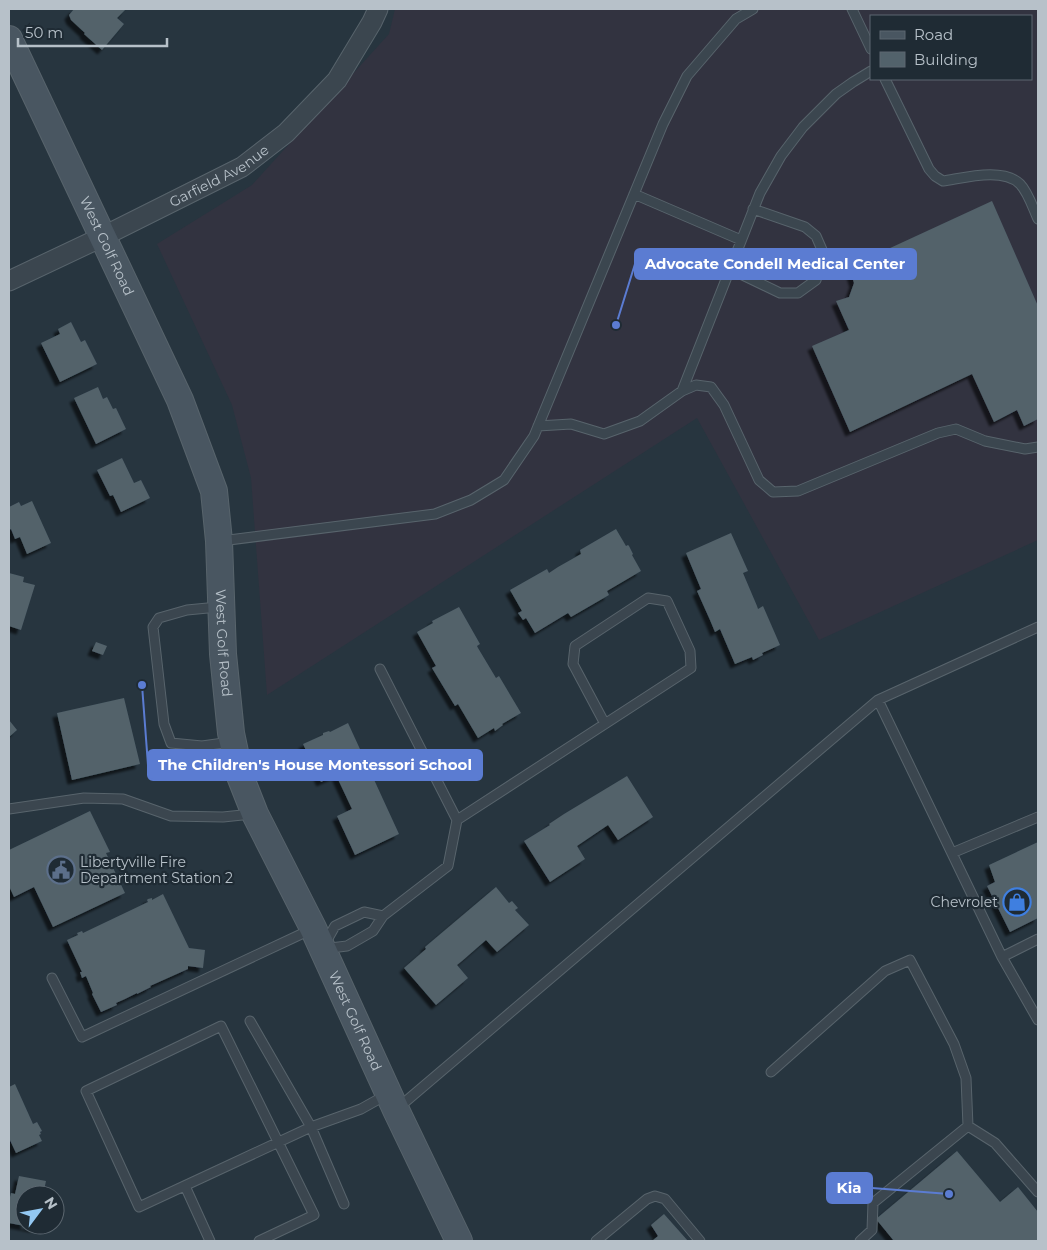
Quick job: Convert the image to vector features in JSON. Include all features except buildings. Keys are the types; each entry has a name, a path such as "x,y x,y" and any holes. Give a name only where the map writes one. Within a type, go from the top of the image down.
{"street":[{"name":"Garfield Avenue","path":"9,281 242,167 286,133 338,80 378,9"},
{"name":"West Golf Road","path":"9,39 183,409 214,491 219,541 223,654 231,733 240,776 255,814 317,939 459,1241"}],"lane":[{"path":"219,541 435,514 471,500 504,480 534,436 663,124 687,76 736,19 753,9"},
{"path":"852,9 870,47"},
{"path":"682,391 753,209 781,156 803,126 836,94 870,73"},
{"path":"885,80 929,169 935,176 943,182 992,174 1003,175 1020,184 1028,196 1038,219"},
{"path":"634,194 741,240"},
{"path":"730,269 780,292 798,293 816,280 823,252 816,236 805,227 753,209"},
{"path":"538,426 571,424 604,434 640,421 682,391 696,385 711,387 724,404 759,480 773,492 798,491 938,433 956,430 985,441 1025,449 1038,447"},
{"path":"457,820 605,724 691,668 690,650 667,601 648,598 575,646 573,664 605,724"},
{"path":"221,606 187,610 159,618 153,627 164,724 171,743 202,746 233,741"},
{"path":"259,1241 314,1215 278,1142 221,1026 86,1091 139,1207 185,1186 278,1142 311,1127 361,1108 392,1102 878,700 1038,627"},
{"path":"317,939 347,946 373,931 384,916 448,866 457,820 380,669"},
{"path":"878,700 1002,957 1038,1020"},
{"path":"9,809 84,798 123,799 171,816 223,817 255,814"},
{"path":"952,853 1038,816"},
{"path":"52,978 82,1037 317,939 335,926 364,912 384,916"},
{"path":"1002,957 1038,939"},
{"path":"771,1072 885,971 910,960 954,1044 966,1078 968,1126"},
{"path":"250,1021 311,1127 344,1204"},
{"path":"968,1126 996,1143 1038,1192"},
{"path":"860,1241 872,1230 873,1203 968,1126"},
{"path":"185,1186 210,1241"},
{"path":"596,1241 647,1199 655,1196 665,1199 700,1241"}],"shaded area":[{"path":"395,9 1038,9 1038,540 819,640 697,418 267,695 251,478 232,405 157,244 252,185 389,34"}],"place":[{"name":"Advocate Condell Medical Center","path":"616,325"},
{"name":"The Children's House Montessori School","path":"142,685"},
{"name":"Libertyville Fire Department Station 2","path":"61,870"},
{"name":"Chevrolet","path":"1017,902"},
{"name":"Kia","path":"949,1194"}]}
